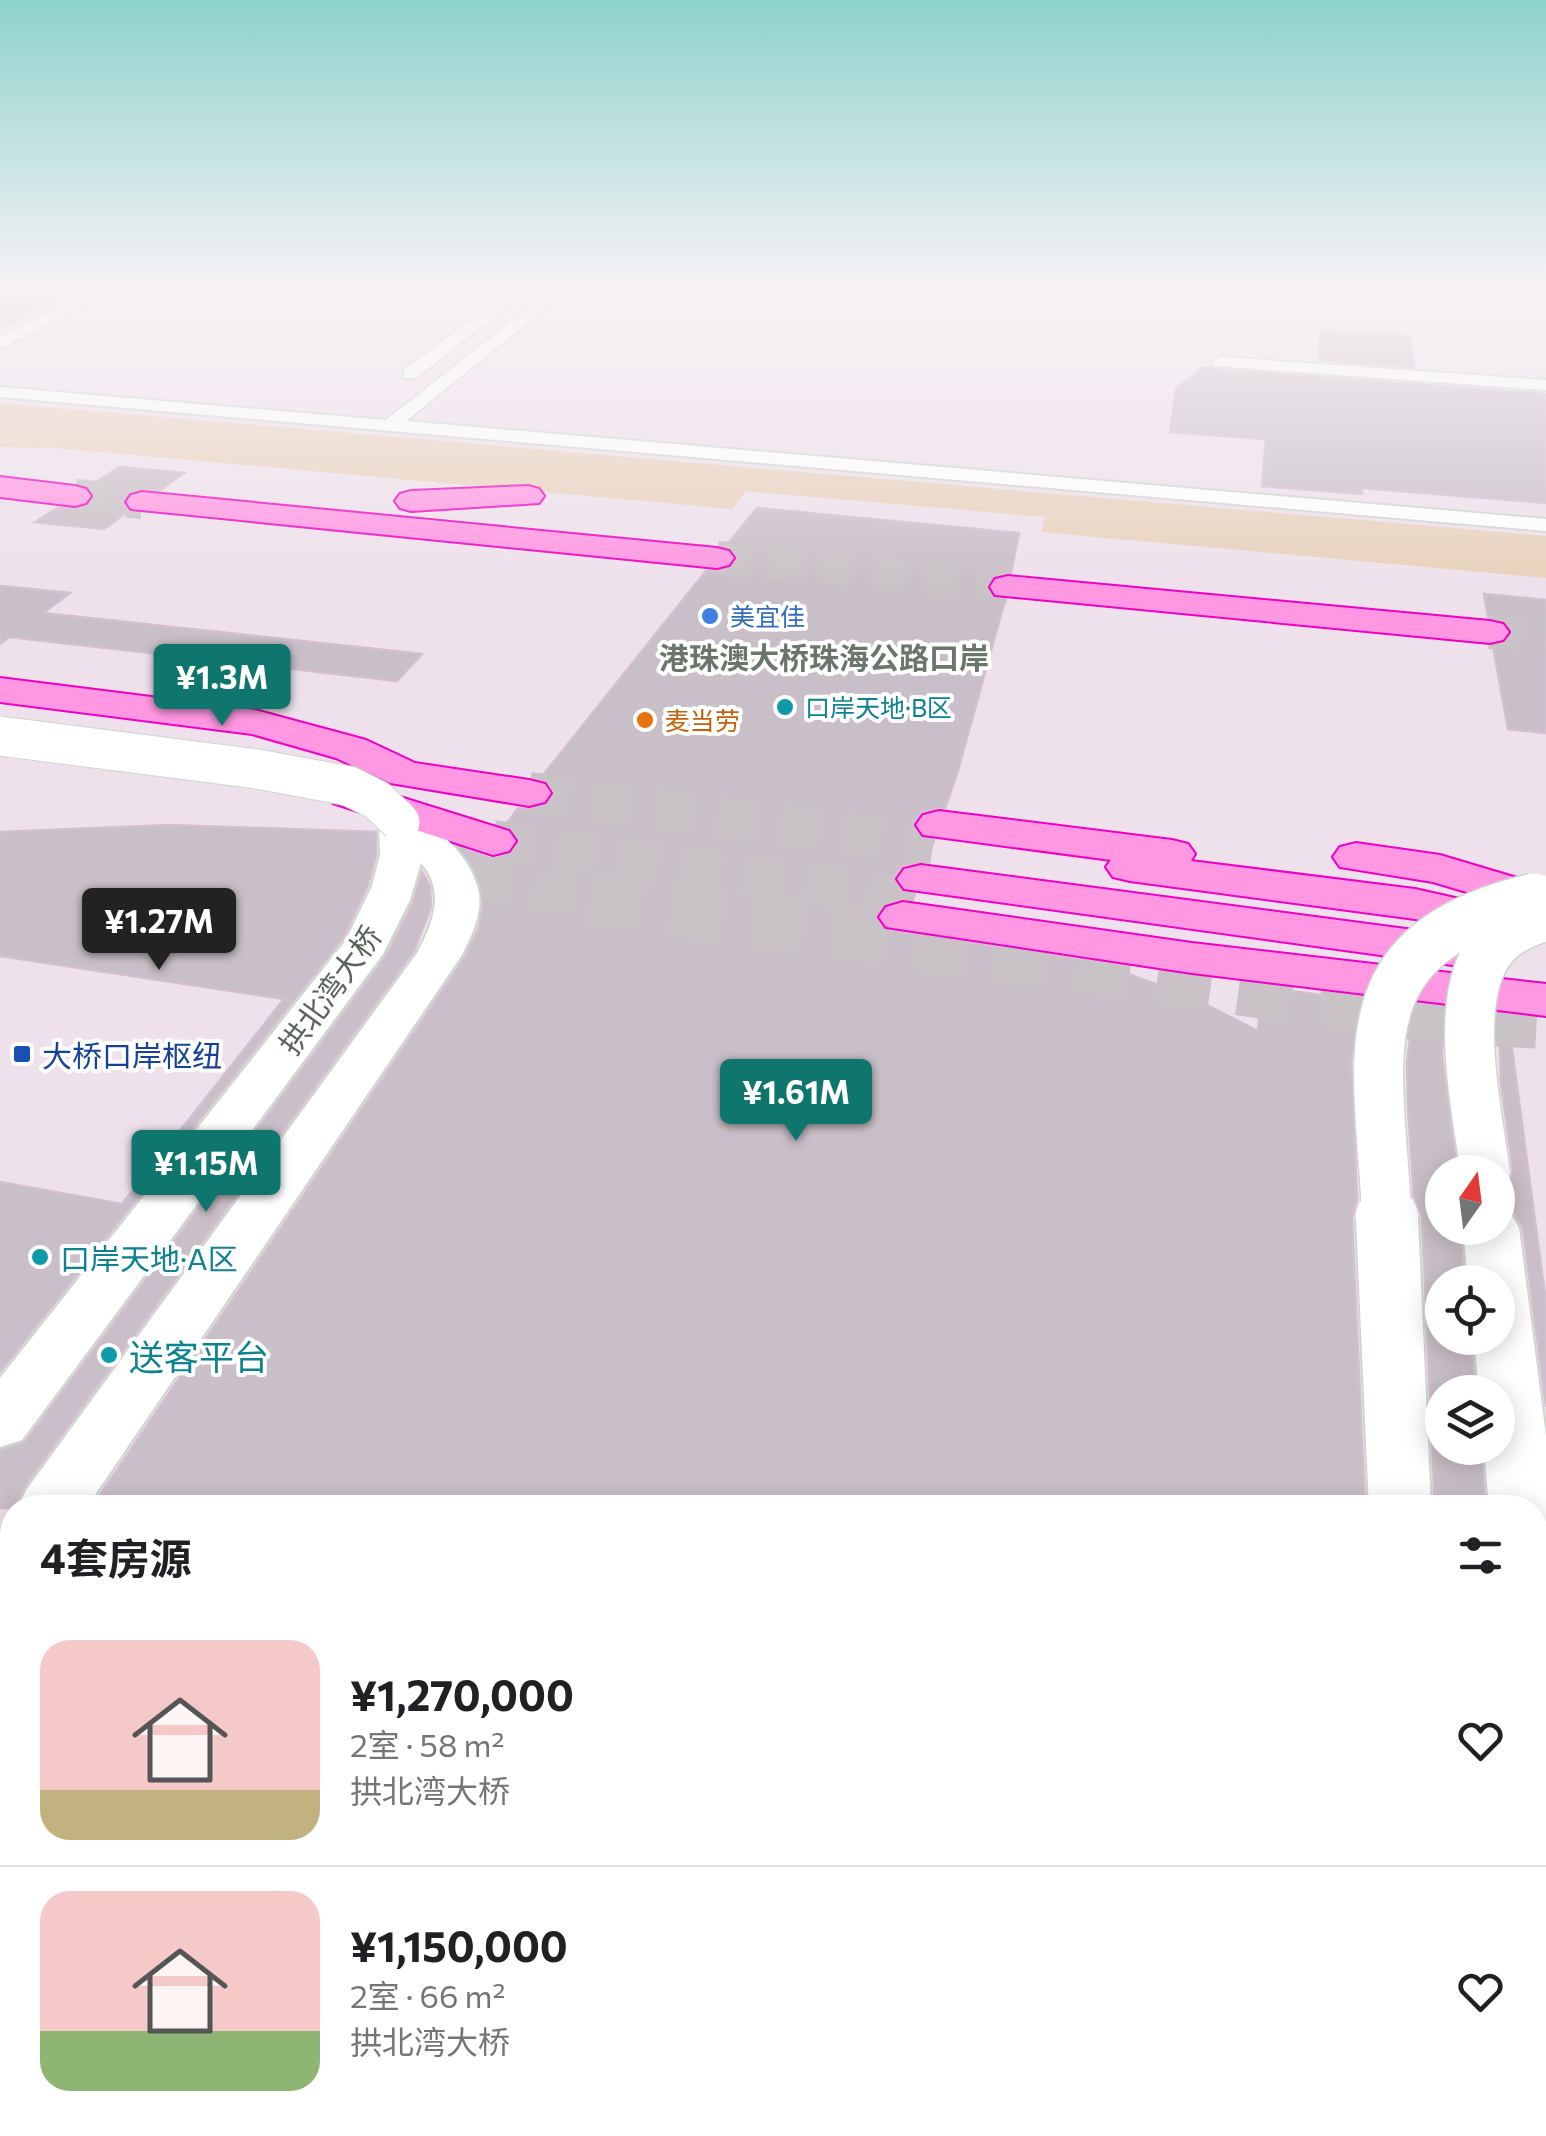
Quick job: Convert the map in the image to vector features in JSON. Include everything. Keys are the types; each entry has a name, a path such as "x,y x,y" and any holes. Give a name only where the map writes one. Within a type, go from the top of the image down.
{"highway":[{"path":"0,488 75,496"},
{"path":"208,508 528,496"},
{"path":"142,502 717,558"},
{"path":"1008,587 1490,632"},
{"path":"0,690 188,715 319,727 362,736 434,762 518,809"},
{"path":"188,715 466,815 518,809"},
{"path":"188,715 467,855 518,809"},
{"path":"926,862 1440,869 1496,884 1546,904"},
{"path":"926,862 1424,886 1470,896 1546,925"},
{"path":"926,862 1356,895 1462,912 1546,933"},
{"path":"926,862 1546,964"},
{"path":"926,862 1546,981"},
{"path":"926,862 1210,961 1546,1000"}],"main road":[{"path":"0,736 331,782 377,800 450,870 460,893 458,922 439,955 59,1495"},
{"name":"拱北湾大桥","path":"0,1423 367,944 400,875 404,848 388,814"},
{"path":"1399,1495 1380,1060 1389,994 1411,960 1451,928 1512,902 1546,895"},
{"path":"1483,1155 1474,1074 1472,1006 1478,970 1490,949 1506,934 1546,916"},
{"path":"1506,1355 1521,1495"}],"street":[{"path":"389,426 440,386"},
{"path":"0,392 1546,525"}],"shaded area":[{"path":"0,403 1546,536 1546,578 1041,532 1045,517 746,491 732,509 56,448 0,447"}],"building":[{"path":"1180,386 1436,386 1546,394 1546,503 1362,488 1362,494 1262,486 1266,439 1170,432 1176,389"},
{"path":"119,467 184,473 160,490 130,491 122,502 128,511 104,529 35,522 57,508 87,507 95,496 89,487"},
{"path":"757,508 1019,533 1011,573 994,575 987,585 992,597 1005,600 945,808 922,811 913,823 920,837 934,840 927,862 903,865 894,877 901,891 915,894 913,900 902,898 883,905 875,917 883,929 1096,962 1193,998 1258,1031 1261,987 1361,1000 1351,1061 1357,1200 1352,1220 1364,1495 100,1495 465,957 479,927 483,902 479,879 460,848 492,859 512,853 520,841 505,826 518,808 530,810 548,804 554,791 540,779 706,571 732,567 738,558 726,546"},
{"path":"0,586 70,593 43,613 422,654 397,681 9,637 0,644"},
{"path":"1484,594 1546,600 1546,733 1508,729 1493,646 1506,642 1513,632 1504,620 1488,617"},
{"path":"169,825 376,832 376,855 368,885 343,938 0,1372 0,1182 122,1204 284,999 0,956 0,832"},
{"path":"422,872 430,886 431,907 414,951 20,1495 0,1495 0,1450 25,1442 386,956 413,902"},
{"path":"1418,1008 1443,1011 1442,1058 1455,1155 1425,1155 1425,1245 1461,1245 1463,1265 1425,1265 1425,1283 1422,1216 1414,1196 1407,1062"},
{"path":"1499,1018 1508,1019 1546,1303 1546,1407 1523,1228 1515,1214 1515,1155 1511,1155 1501,1084"},
{"path":"1428,1355 1472,1355 1474,1375 1429,1375"},
{"path":"1433,1465 1482,1465 1484,1495 1434,1495"}],"tunnel":[{"path":"75,496 142,502"},
{"path":"717,558 1008,587"},
{"path":"1490,632 1546,638"},
{"path":"529,793 933,843"},
{"path":"426,832 468,874 510,887 607,900"},
{"path":"493,841 913,899 905,898"},
{"path":"589,898 1445,1017 1546,1022"}],"place":[{"name":"美宜佳","path":"710,616"},
{"name":"口岸天地·B区","path":"785,707"},
{"name":"麦当劳","path":"645,720"},
{"name":"大桥口岸枢纽","path":"22,1054"},
{"name":"口岸天地·A区","path":"40,1257"},
{"name":"送客平台","path":"109,1355"}],"district":[{"name":"港珠澳大桥珠海公路口岸","path":"824,656"}]}
